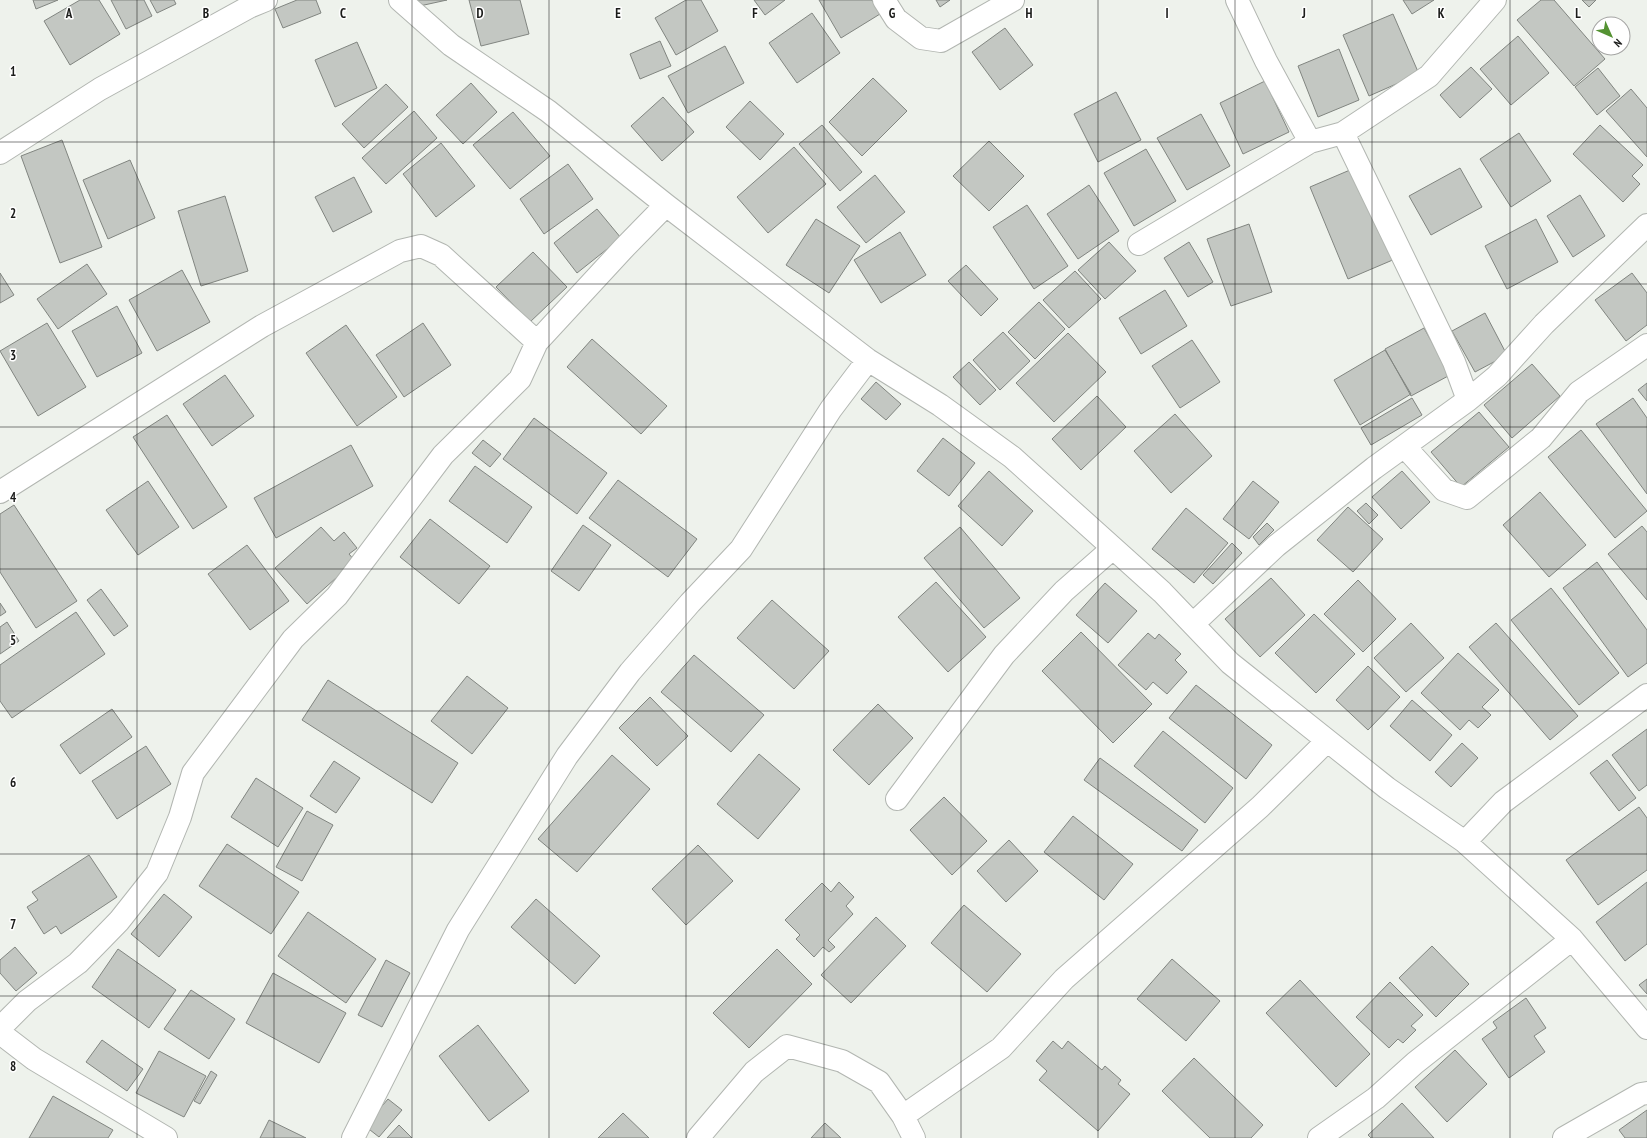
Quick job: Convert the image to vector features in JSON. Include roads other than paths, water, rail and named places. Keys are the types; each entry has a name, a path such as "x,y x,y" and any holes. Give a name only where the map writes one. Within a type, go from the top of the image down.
{"street":[{"path":"0,153 100,89 249,7 266,0"},
{"path":"400,0 451,45 548,111 666,206 868,360 940,405 1012,457 1162,592 1230,663 1387,788 1465,842 1572,939 1647,1028"},
{"path":"884,0 896,19 920,38 942,41 1013,0"},
{"path":"1237,0 1266,61 1310,142"},
{"path":"1139,244 1310,142 1343,133 1429,76 1495,0"},
{"path":"1343,133 1454,362 1468,400"},
{"path":"0,1028 27,1001 78,963 119,921 157,873 180,817 193,773 293,639 337,596 443,455 520,379 537,342 622,249 666,206"},
{"path":"1193,624 1276,546 1374,468 1405,447 1498,376 1544,324 1647,226"},
{"path":"0,492 262,326 400,251 421,246 441,255 537,342"},
{"path":"1405,447 1444,490 1468,498 1541,438 1579,392 1647,345"},
{"path":"353,1138 458,930 566,756 630,672 690,603 741,549 831,409 868,360"},
{"path":"897,799 1004,655 1064,591 1113,548"},
{"path":"1465,842 1503,802 1647,695"},
{"path":"903,1116 1002,1048 1064,979 1260,807 1328,741"},
{"path":"1319,1138 1376,1098 1415,1064 1572,939"},
{"path":"0,1033 34,1059 166,1138"},
{"path":"698,1138 754,1072 787,1046 842,1061 879,1082 903,1116 914,1138"},
{"path":"1564,1138 1641,1094 1647,1093"}]}
